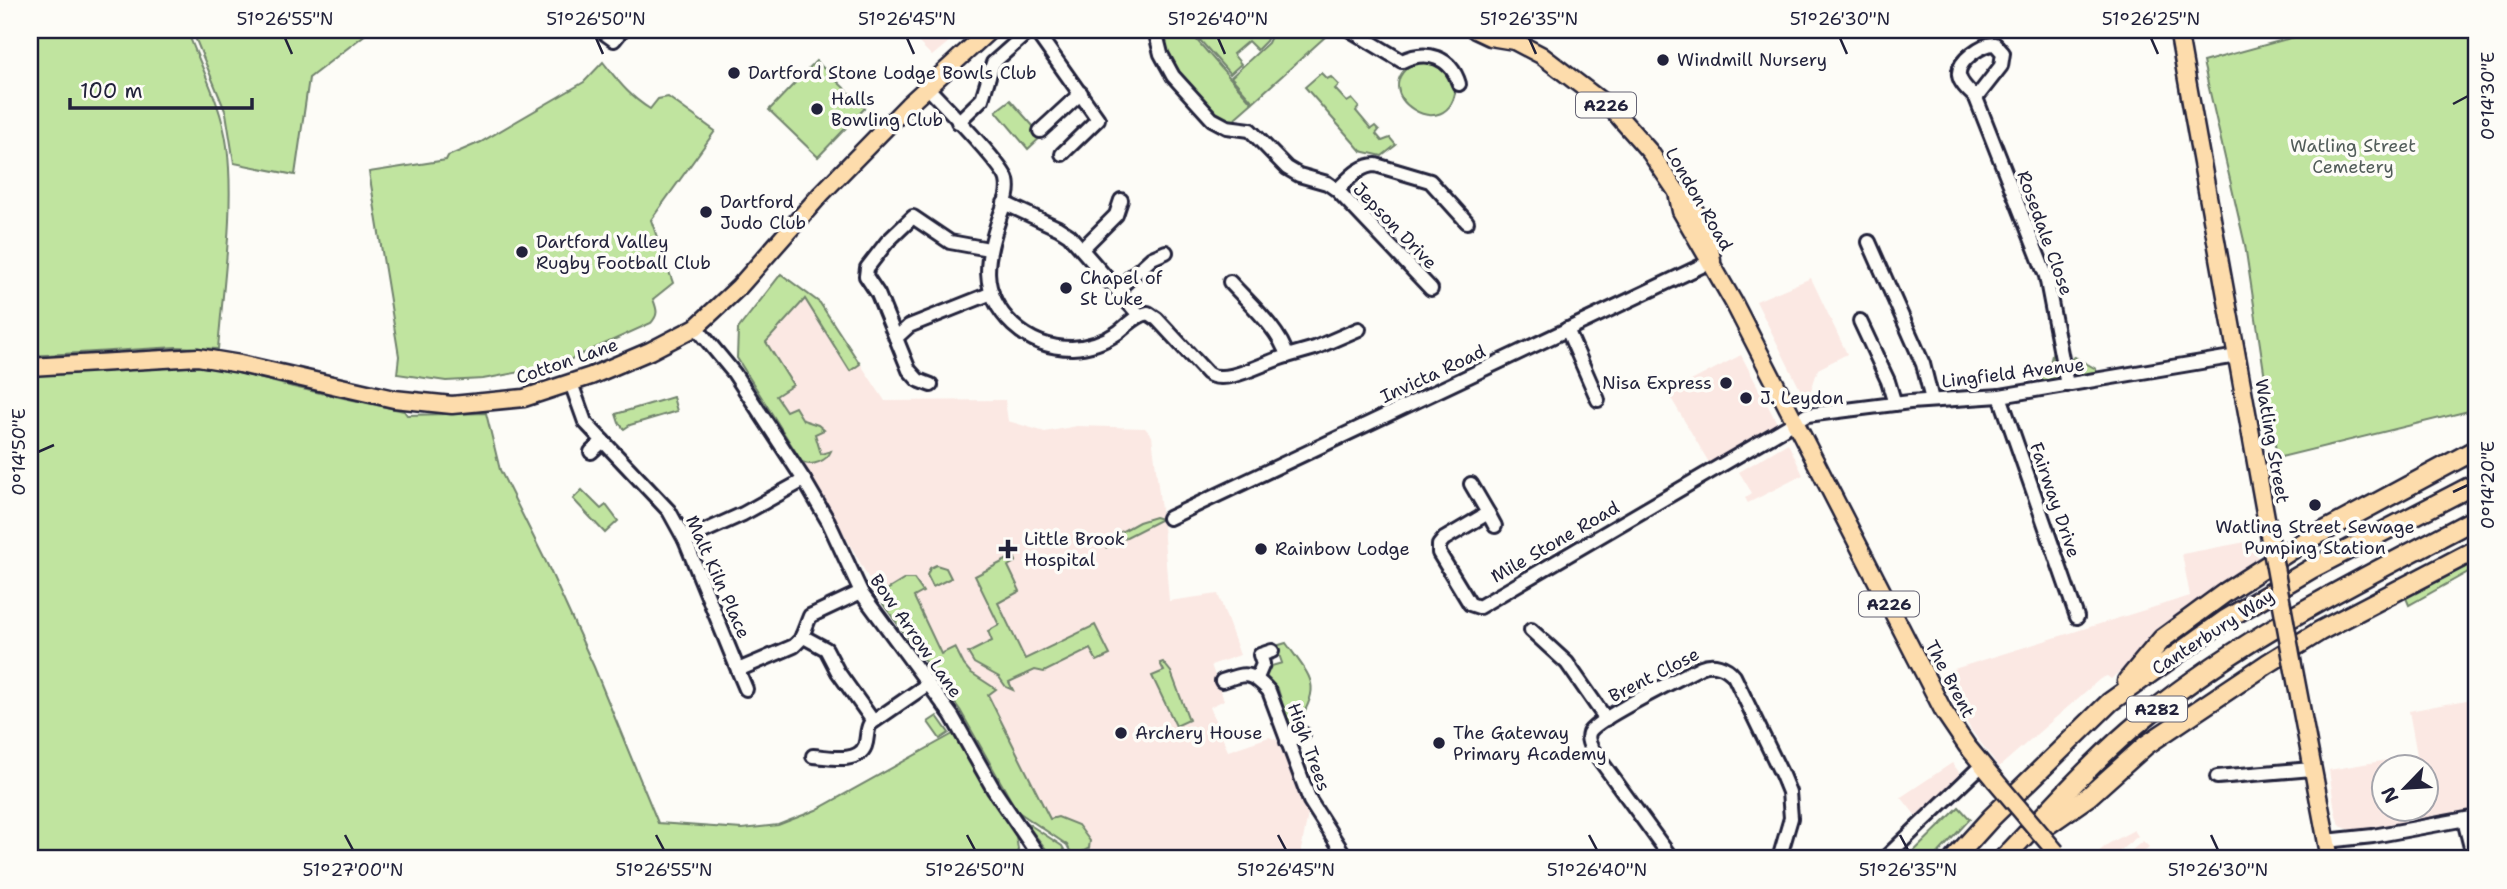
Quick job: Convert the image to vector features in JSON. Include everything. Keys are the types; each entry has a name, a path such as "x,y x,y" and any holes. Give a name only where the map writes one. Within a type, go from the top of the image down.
{"highway":[{"path":"2110,702 2162,639 2226,592 2302,543 2477,449"},
{"name":"Canterbury Way","path":"1954,859 1991,818 2110,702 2225,621 2279,588 2477,483"},
{"name":"Canterbury Way","path":"2003,859 2129,731 2177,693 2266,634 2330,596 2477,518"},
{"path":"2017,845 2072,809 2146,746 2267,664 2320,631 2477,549"}],"main road":[{"name":"Cotton Lane","path":"30,367 198,357 394,399 452,405 524,398 571,383 638,356 696,327 739,287 835,179 927,87 990,30"},
{"name":"London Road","path":"1475,30 1490,37 1508,35 1541,55 1613,110 1650,152 1677,192 1686,197 1710,241 1712,261 1795,422"},
{"name":"Watling Street","path":"2178,30 2330,859"},
{"name":"The Brent","path":"1795,422 1944,712 1982,765 2060,855"}],"street":[{"path":"600,30 619,39"},
{"path":"958,122 982,99 992,64 1030,30"},
{"path":"1035,30 1098,119 1062,154"},
{"name":"Jepson Drive","path":"1155,30 1161,54 1173,76 1212,118 1227,127 1252,131 1287,168 1327,183 1337,190 1432,289"},
{"path":"1350,30 1402,61 1421,56 1439,58 1451,66 1459,84"},
{"path":"927,87 1004,173 1008,188 989,249 988,273 992,293 1002,312 1018,329 1035,340 1059,347 1083,347 1115,335 1139,315 1148,313 1154,316 1208,373 1217,378 1225,378 1315,348 1359,328"},
{"path":"1040,131 1081,93"},
{"name":"Rosedale Close","path":"1976,98 2046,276 2067,385"},
{"path":"1337,190 1359,170 1368,165 1376,165 1430,181 1467,222"},
{"path":"1082,249 1116,215 1121,200"},
{"path":"1004,203 1063,231 1139,315"},
{"path":"931,385 919,380 909,370 878,294 866,276 866,268 908,220 914,217 953,243 989,249"},
{"path":"1869,242 1923,364 1932,400"},
{"path":"1118,289 1152,258 1166,252"},
{"name":"Invicta Road","path":"1169,518 1712,261"},
{"path":"1230,282 1277,336 1287,356"},
{"path":"896,338 909,326 992,293"},
{"path":"1860,321 1888,381 1895,404"},
{"name":"Bow Arrow Lane","path":"696,327 734,373 804,480 828,521 861,592 952,716 1023,837 1041,859"},
{"path":"1567,330 1598,400"},
{"name":"Lingfield Avenue","path":"1795,422 1807,415 1932,400 2000,396 2237,356"},
{"name":"Malt Kiln Place","path":"571,383 588,425 669,511 685,540 746,689"},
{"name":"Fairway Drive","path":"2000,396 2077,617"},
{"name":"Mile Stone Road","path":"1488,513 1444,539 1439,545 1439,553 1473,607 1479,607 1795,422"},
{"path":"591,452 603,441"},
{"path":"685,540 743,514 804,480"},
{"path":"1471,484 1495,526"},
{"path":"738,670 793,647 802,636 811,615 861,592"},
{"path":"1543,640 1551,629"},
{"path":"1531,631 1567,663 1606,719"},
{"path":"802,636 826,649 838,672 873,722"},
{"path":"1222,681 1243,674 1257,678 1262,664 1260,655 1272,651"},
{"name":"Brent Close","path":"1672,859 1590,745 1590,731 1606,719 1703,666 1715,665 1730,672 1787,788 1791,818 1779,859"},
{"name":"High Trees","path":"1257,678 1269,691 1310,801 1347,859"},
{"path":"813,756 843,758 859,753 865,746 867,730 873,722 928,684"},
{"path":"1287,742 1303,734"},
{"path":"1884,859 1982,765"},
{"path":"2217,777 2312,769"},
{"path":"2326,841 2374,836 2471,819 2474,859"}],"shaded area":[{"path":"906,30 963,30 932,56"},
{"name":"Little Brook Hospital","path":"781,274 820,303 885,401 1005,400 1008,421 1045,432 1077,426 1145,428 1152,436 1169,601 1218,594 1240,655 1211,665 1224,700 1210,707 1228,751 1269,737 1277,740 1308,814 1301,850 1309,859 1074,859 1067,845 1017,811 960,710 883,604 817,485 737,358 738,329"},
{"path":"1811,278 1847,354 1818,369 1807,403 1756,301"},
{"path":"1741,355 1777,423 1776,428 1711,466 1668,393"},
{"path":"1788,443 1803,475 1748,503 1745,498 1752,493 1739,472"},
{"path":"2251,541 2261,564 2161,635 2111,679 2107,676 2100,679 1999,767 1971,730 1941,673 2190,596 2182,554"},
{"path":"2477,698 2477,811 2440,816 2440,752 2416,752 2409,711"},
{"path":"1952,763 1963,777 1920,821 1901,797"},
{"path":"2370,763 2370,822 2409,822 2403,826 2356,832 2343,827 2338,822 2335,811 2329,770"},
{"path":"2134,830 2138,836 2110,859 2090,859 2108,844"},
{"path":"2143,841 2149,847 2134,859 2121,859"}],"green space":[{"path":"30,30 187,30 216,101 227,146 229,221 218,349 176,347 30,356"},
{"path":"192,30 371,30 309,78 295,175 234,163 226,113"},
{"path":"1159,30 1188,30 1252,103 1236,117 1234,125 1223,123 1170,66"},
{"path":"1191,30 1271,30 1266,41 1257,50 1248,41 1233,54 1241,64 1230,74"},
{"path":"1274,30 1318,30 1325,37 1253,102 1231,77 1268,43"},
{"name":"Watling Street Cemetery","path":"2320,30 2477,30 2477,409 2277,458 2245,245 2203,62"},
{"name":"Halls Bowling Club","path":"816,61 865,108 818,157 769,110"},
{"path":"1417,61 1440,61 1456,85 1451,104 1440,113 1427,115 1413,109 1403,100 1398,87 1402,74"},
{"name":"Dartford Valley Rugby Football Club","path":"603,62 630,94 650,109 658,99 668,97 715,131 651,220 673,283 653,299 656,312 654,320 558,365 483,379 446,381 397,374 399,356 369,172 446,160 448,156 481,142 584,82"},
{"path":"1321,73 1327,79 1331,77 1339,85 1335,89 1347,102 1352,99 1359,107 1356,111 1371,129 1375,126 1379,130 1376,134 1382,141 1390,138 1396,145 1382,156 1361,151 1305,87"},
{"path":"1010,100 1042,136 1028,149 996,111"},
{"path":"781,274 820,303 860,364 850,371 805,299 766,342 793,385 776,396 786,411 795,407 803,420 824,430 815,434 821,454 831,451 826,458 815,463 802,462 737,358 738,329"},
{"path":"2054,347 2058,374 2054,379 2042,381 2038,375 2050,363"},
{"path":"2075,357 2096,369 2096,372 2077,375 2071,371 2068,361"},
{"path":"157,365 216,367 404,411 407,415 486,413 500,470 594,667 658,823 742,829 778,825 816,810 953,734 1016,836 1016,859 32,859 30,375"},
{"path":"673,397 677,411 624,429 619,423 616,414"},
{"path":"582,490 601,509 606,505 618,521 605,533 573,499"},
{"path":"1155,517 1162,519 1107,547 1110,538 1139,522"},
{"path":"1014,556 1016,561 1008,566 1020,591 998,603 1025,659 1095,625 1110,655 1097,661 1090,649 1044,672 1035,670 1009,682 1013,690 1006,687 999,677 974,663 968,653 992,641 988,631 999,625 975,576"},
{"path":"2477,561 2477,567 2409,605 2406,598"},
{"path":"936,565 946,568 951,578 933,587 927,575 930,568"},
{"path":"905,579 914,579 923,592 914,597 941,654 955,647 970,672 996,689 988,695 1050,819 1058,817 1078,825 1090,841 1089,848 1073,857 1067,845 1017,811 960,710 883,604 882,593"},
{"path":"1286,643 1308,675 1311,684 1309,702 1295,728 1288,724 1278,689 1264,679 1268,667 1282,663 1276,646"},
{"path":"1163,662 1171,672 1189,720 1176,726 1152,676 1164,671 1160,663"},
{"path":"937,716 949,733 940,739 928,722"},
{"path":"1959,807 1970,819 1933,859 1906,859"},
{"path":"1024,821 1062,846 1067,855 1056,857 1050,854"}],"place":[{"name":"Windmill Nursery","path":"1663,60"},
{"name":"Dartford Stone Lodge Bowls Club","path":"734,73"},
{"name":"Halls Bowling Club","path":"817,109"},
{"name":"Dartford Judo Club","path":"706,212"},
{"name":"Dartford Valley Rugby Football Club","path":"522,252"},
{"name":"Chapel of St Luke","path":"1066,288"},
{"name":"Nisa Express","path":"1726,383"},
{"name":"J. Leydon","path":"1746,398"},
{"name":"Watling Street Sewage Pumping Station","path":"2315,505"},
{"name":"Little Brook Hospital","path":"1008,549"},
{"name":"Rainbow Lodge","path":"1261,549"},
{"name":"Archery House","path":"1121,733"},
{"name":"The Gateway Primary Academy","path":"1439,743"}]}
